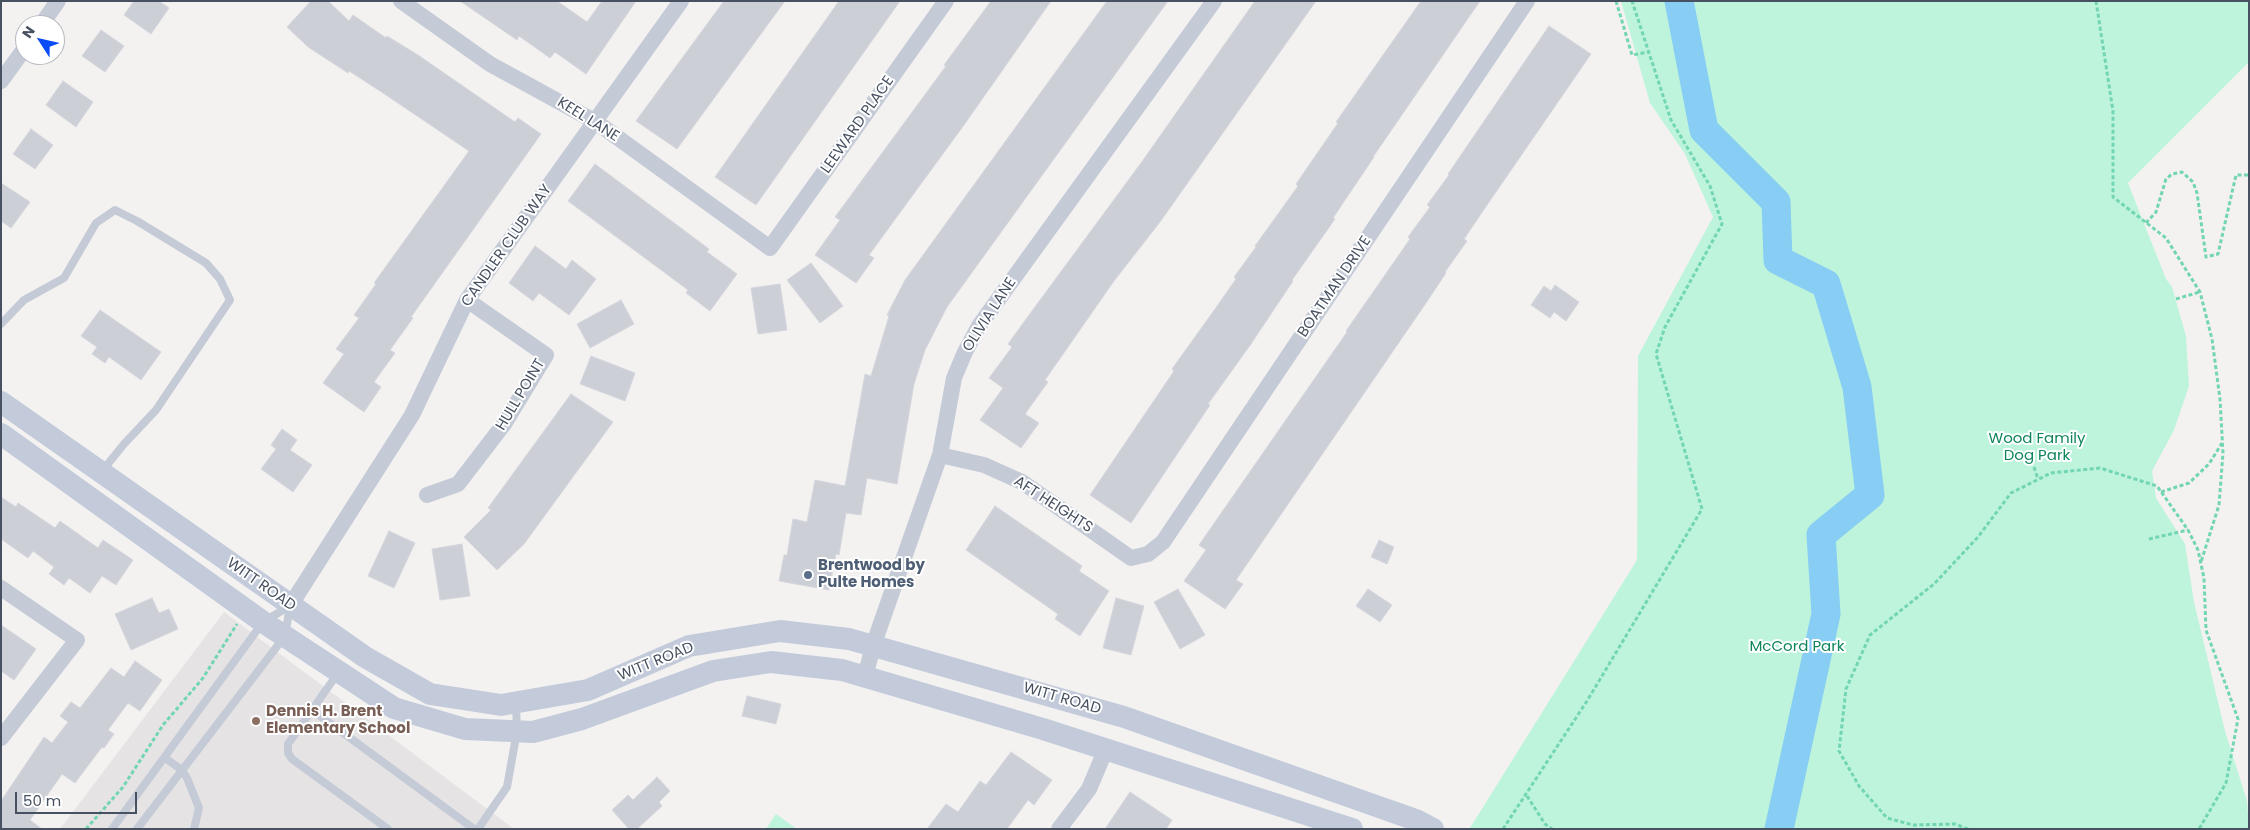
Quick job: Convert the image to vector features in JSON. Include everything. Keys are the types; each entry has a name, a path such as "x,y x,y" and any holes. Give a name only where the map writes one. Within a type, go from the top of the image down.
{"street":[{"path":"48,15 58,1"},
{"name":"KEEL LANE","path":"401,1 490,64 596,122 770,248"},
{"name":"CANDLER CLUB WAY","path":"290,606 412,415 467,300 682,1"},
{"name":"LEEWARD PLACE","path":"770,248 946,1"},
{"name":"OLIVIA LANE","path":"865,677 873,646 940,455 954,378 965,352 979,326 1214,1"},
{"name":"BOATMAN DRIVE","path":"1131,558 1148,554 1163,542 1527,1"},
{"path":"1,81 15,62"},
{"name":"HULL POINT","path":"427,495 458,484 504,424 546,355 467,300"},
{"name":"WITT ROAD","path":"1,402 364,657 430,694 501,705 588,690 689,646 780,631 849,639 1117,715 1416,820 1433,829"},
{"name":"WITT ROAD","path":"1,434 86,494 252,620 285,636 394,708 464,729 533,732 582,719 713,670 771,662 842,670 1106,749 1352,829"},
{"name":"AFT HEIGHTS","path":"940,455 984,466 1022,482 1131,558"},
{"path":"86,494 101,472"},
{"path":"1,588 77,640 1,738"},
{"path":"630,672 639,698"},
{"path":"1059,829 1089,789 1106,749 1117,715"}],"lane":[{"path":"1,324 24,300 64,278 96,223 115,210 137,220 206,263 220,279 230,300 156,410 101,472"},
{"path":"112,829 165,758 252,620 290,606 285,636 137,829"},
{"path":"339,672 288,744 288,753 292,759 388,829"},
{"path":"312,710 476,829 507,788 517,731 516,702"},
{"path":"165,758 182,770 187,778 198,808 194,829"}],"path":[{"path":"1616,1 1632,55 1649,52"},
{"path":"1503,829 1587,701 1702,509 1656,354 1665,327 1722,224 1710,186 1671,120 1632,1"},
{"path":"2096,1 2113,111 2113,197 2166,238 2200,292 2212,339 2220,399 2222,443 2219,505 2200,563"},
{"path":"2146,223 2156,212 2166,179 2172,174 2182,172 2193,182 2197,192 2206,257 2218,254 2236,175 2249,175"},
{"path":"2176,300 2200,292"},
{"path":"2161,492 2189,483 2209,464 2222,443"},
{"path":"2034,467 2038,479"},
{"path":"1968,829 1955,824 1913,825 1887,818 1859,786 1839,751 1846,689 1870,636 1934,584 1978,537 2011,493 2051,473 2100,468 2157,486 2188,530 2198,550 2204,578 2206,630 2238,719 2226,784 2199,829"},
{"path":"2149,539 2188,530"},
{"path":"86,829 123,787 163,725 252,620"},
{"path":"1526,796 1545,824 1552,829"}],"shaded area":[{"name":"Dennis H. Brent Elementary School","path":"224,612 514,829 60,829"}],"green space":[{"name":"McCord Park","path":"1621,1 2249,1 2249,62 2128,183 2166,279 2172,287 2186,336 2189,386 2174,430 2152,471 2156,498 2185,544 2194,602 2225,731 2247,801 2249,829 1470,828 1637,560 1638,356 1713,217 1685,154 1650,103"},
{"path":"776,814 797,829 766,829"}],"building":[{"path":"134,1 159,1 169,8 151,34 124,15"},
{"path":"311,1 328,1 349,21 353,15 386,38 387,36 418,55 515,122 518,118 541,134 411,317 413,318 390,350 395,353 374,382 381,387 364,412 323,383 344,354 336,349 359,318 354,315 376,284 374,283 469,151 349,71 348,73 308,47 287,27"},
{"path":"460,1 557,1 587,22 602,1 636,1 586,74 555,52 550,58 519,36 517,40"},
{"path":"724,1 785,1 677,149 636,121"},
{"path":"839,1 900,1 756,205 715,177"},
{"path":"991,1 1051,1 964,125 869,255 874,258 856,283 815,255 840,220 835,217 946,66 944,65"},
{"path":"1107,1 1168,1 947,307 925,350 914,384 897,484 867,478 861,515 846,513 839,555 836,554 829,590 779,581 784,555 787,555 793,519 807,522 815,480 845,486 865,374 871,376 889,316 887,315 905,280"},
{"path":"1255,1 1316,1 1160,222 1114,281 1045,380 1048,382 1025,414 1039,423 1021,448 980,420 1003,388 989,378 1012,347 1008,344 1141,163"},
{"path":"1421,1 1480,1 1373,157 1333,218 1335,219 1208,404 1210,405 1131,523 1090,495 1174,371 1172,369 1236,279 1234,277 1298,186 1296,184 1338,123 1336,122"},
{"path":"1549,26 1591,54 1464,239 1467,241 1426,303 1236,580 1243,584 1225,609 1184,581 1206,550 1199,545 1410,239 1408,237 1430,207 1427,205"},
{"path":"101,30 124,46 105,72 82,56"},
{"path":"63,81 93,102 76,127 46,105"},
{"path":"31,129 53,145 35,169 13,154"},
{"path":"595,164 709,249 707,252 737,274 710,311 686,293 688,290 568,201"},
{"path":"1,183 30,202 11,228 1,221"},
{"path":"535,246 566,269 572,260 596,279 569,315 539,293 533,301 509,283"},
{"path":"811,263 843,306 820,323 787,280"},
{"path":"780,284 787,330 758,334 751,288"},
{"path":"1555,285 1579,302 1566,321 1554,312 1550,318 1531,305 1544,286 1551,291"},
{"path":"621,300 634,324 590,348 577,324"},
{"path":"100,310 161,352 141,380 109,357 105,363 92,354 97,347 81,336"},
{"path":"591,356 635,373 625,401 580,384"},
{"path":"571,394 613,422 524,544 497,570 464,537 491,510 488,508"},
{"path":"282,429 297,440 290,450 312,465 293,492 261,469 276,449 271,445"},
{"path":"1,497 16,507 18,503 55,528 60,521 98,548 103,540 133,560 116,585 102,576 90,593 69,578 64,585 49,574 54,567 33,551 28,558 1,539"},
{"path":"995,506 1082,566 1079,571 1109,591 1080,636 1055,619 1058,614 966,550"},
{"path":"389,531 415,543 394,588 368,576"},
{"path":"1379,540 1394,547 1387,564 1371,557"},
{"path":"462,544 470,596 440,600 432,549"},
{"path":"1178,589 1205,635 1180,649 1154,602"},
{"path":"1368,589 1392,605 1380,622 1356,606"},
{"path":"152,598 159,613 169,609 178,629 131,650 115,614"},
{"path":"1116,598 1144,606 1131,655 1103,648"},
{"path":"1,625 36,649 14,680 1,671"},
{"path":"135,661 162,680 140,711 128,703 108,730 114,734 75,783 62,774 30,820 42,829 1,829 1,801 44,737 52,743 68,722 60,716 71,702 80,708 111,668 124,677"},
{"path":"747,696 781,704 776,724 742,716"},
{"path":"1011,752 1052,780 1034,805 1028,800 1007,829 927,829 946,804 958,812 980,781 986,785"},
{"path":"657,777 670,791 659,802 662,806 637,829 629,829 612,810 628,795 633,800"},
{"path":"1130,792 1172,820 1166,829 1105,829"}],"waterway":[{"path":"1679,1 1704,130 1776,202 1778,260 1826,284 1857,387 1870,495 1821,535 1826,614 1779,829"}],"place":[{"name":"Brentwood by Pulte Homes","path":"808,575"},
{"name":"Dennis H. Brent Elementary School","path":"256,721"}],"park label":[{"name":"Wood Family Dog Park","path":"2037,448"}]}
